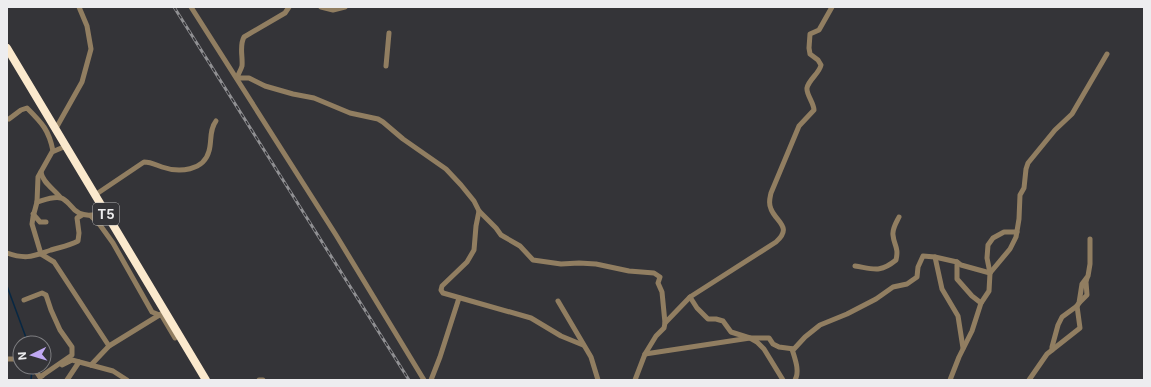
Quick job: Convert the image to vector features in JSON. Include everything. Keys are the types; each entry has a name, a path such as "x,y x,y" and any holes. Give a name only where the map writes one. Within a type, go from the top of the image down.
{"highway":[{"name":"T5","path":"7,48 105,211 162,314 206,380"}],"street":[{"path":"55,130 82,82 91,49 87,26 79,7"},
{"path":"191,7 336,235 424,380"},
{"path":"237,78 242,67 241,46 244,37 285,13 289,7"},
{"path":"321,7 333,10 345,7"},
{"path":"635,380 645,354 656,336 690,297 776,242 783,233 783,227 780,221 771,209 769,202 771,192 799,126 814,110 807,89 819,71 821,65 809,51 810,34 819,30 832,7"},
{"path":"386,66 389,33"},
{"path":"990,273 1010,249 1017,232 1020,195 1024,188 1028,163 1055,130 1072,114 1107,54"},
{"path":"237,78 249,78 265,86 322,100 350,113 378,119 383,122 403,139 446,169 462,185 474,201 479,211 501,235 520,246 533,260 561,264 596,264 629,272 654,273 660,277 658,283 662,292 666,323"},
{"path":"9,119 21,110 27,108 50,135 53,151"},
{"path":"95,195 144,162 170,168 184,169 199,166 205,161 209,154 212,128 216,121"},
{"path":"66,146 53,151 38,177 37,202 33,214 32,224 41,254 54,262 109,346"},
{"path":"41,171 43,179 75,211 82,215 91,216 105,211"},
{"path":"37,202 60,197"},
{"path":"479,211 474,250 467,262 442,286 442,293 531,318 561,336 583,345"},
{"path":"33,214 40,222 46,222"},
{"path":"7,253 24,257 41,254 68,246 78,241 80,233 78,218 82,215"},
{"path":"91,216 100,225 113,243 152,312 162,314"},
{"path":"855,266 880,270 889,266 896,260 898,252 892,236 893,228 899,217"},
{"path":"950,380 954,368 972,331 981,303 989,291 990,273 988,245 990,241 1004,232 1017,232"},
{"path":"1052,350 1058,325 1062,317 1078,305 1087,294 1088,290 1086,282 1090,264 1090,239"},
{"path":"792,349 820,325 847,314 876,299 893,287 909,283 917,277 918,267 923,256 957,262 961,265 990,273"},
{"path":"935,257 942,289 958,316 963,349"},
{"path":"957,262 957,279 972,296 981,303"},
{"path":"24,300 42,293 46,294 52,314 60,330 72,347 72,355 40,377"},
{"path":"690,297 697,308 708,319 723,321 730,332 750,338 764,349 783,380"},
{"path":"431,380 459,298"},
{"path":"558,301 591,358 598,380"},
{"path":"1029,380 1043,358 1080,328 1078,305"},
{"path":"162,314 175,338"},
{"path":"91,365 109,346 162,314"},
{"path":"645,354 750,338 769,338 773,344 792,349"},
{"path":"792,349 797,369 797,378 795,380"},
{"path":"40,377 72,360 113,371 127,380"},
{"path":"67,380 79,362"}],"waterway":[{"path":"7,286 25,335"},
{"path":"31,375 31,380"}],"railway":[{"path":"174,7 409,380"}]}
